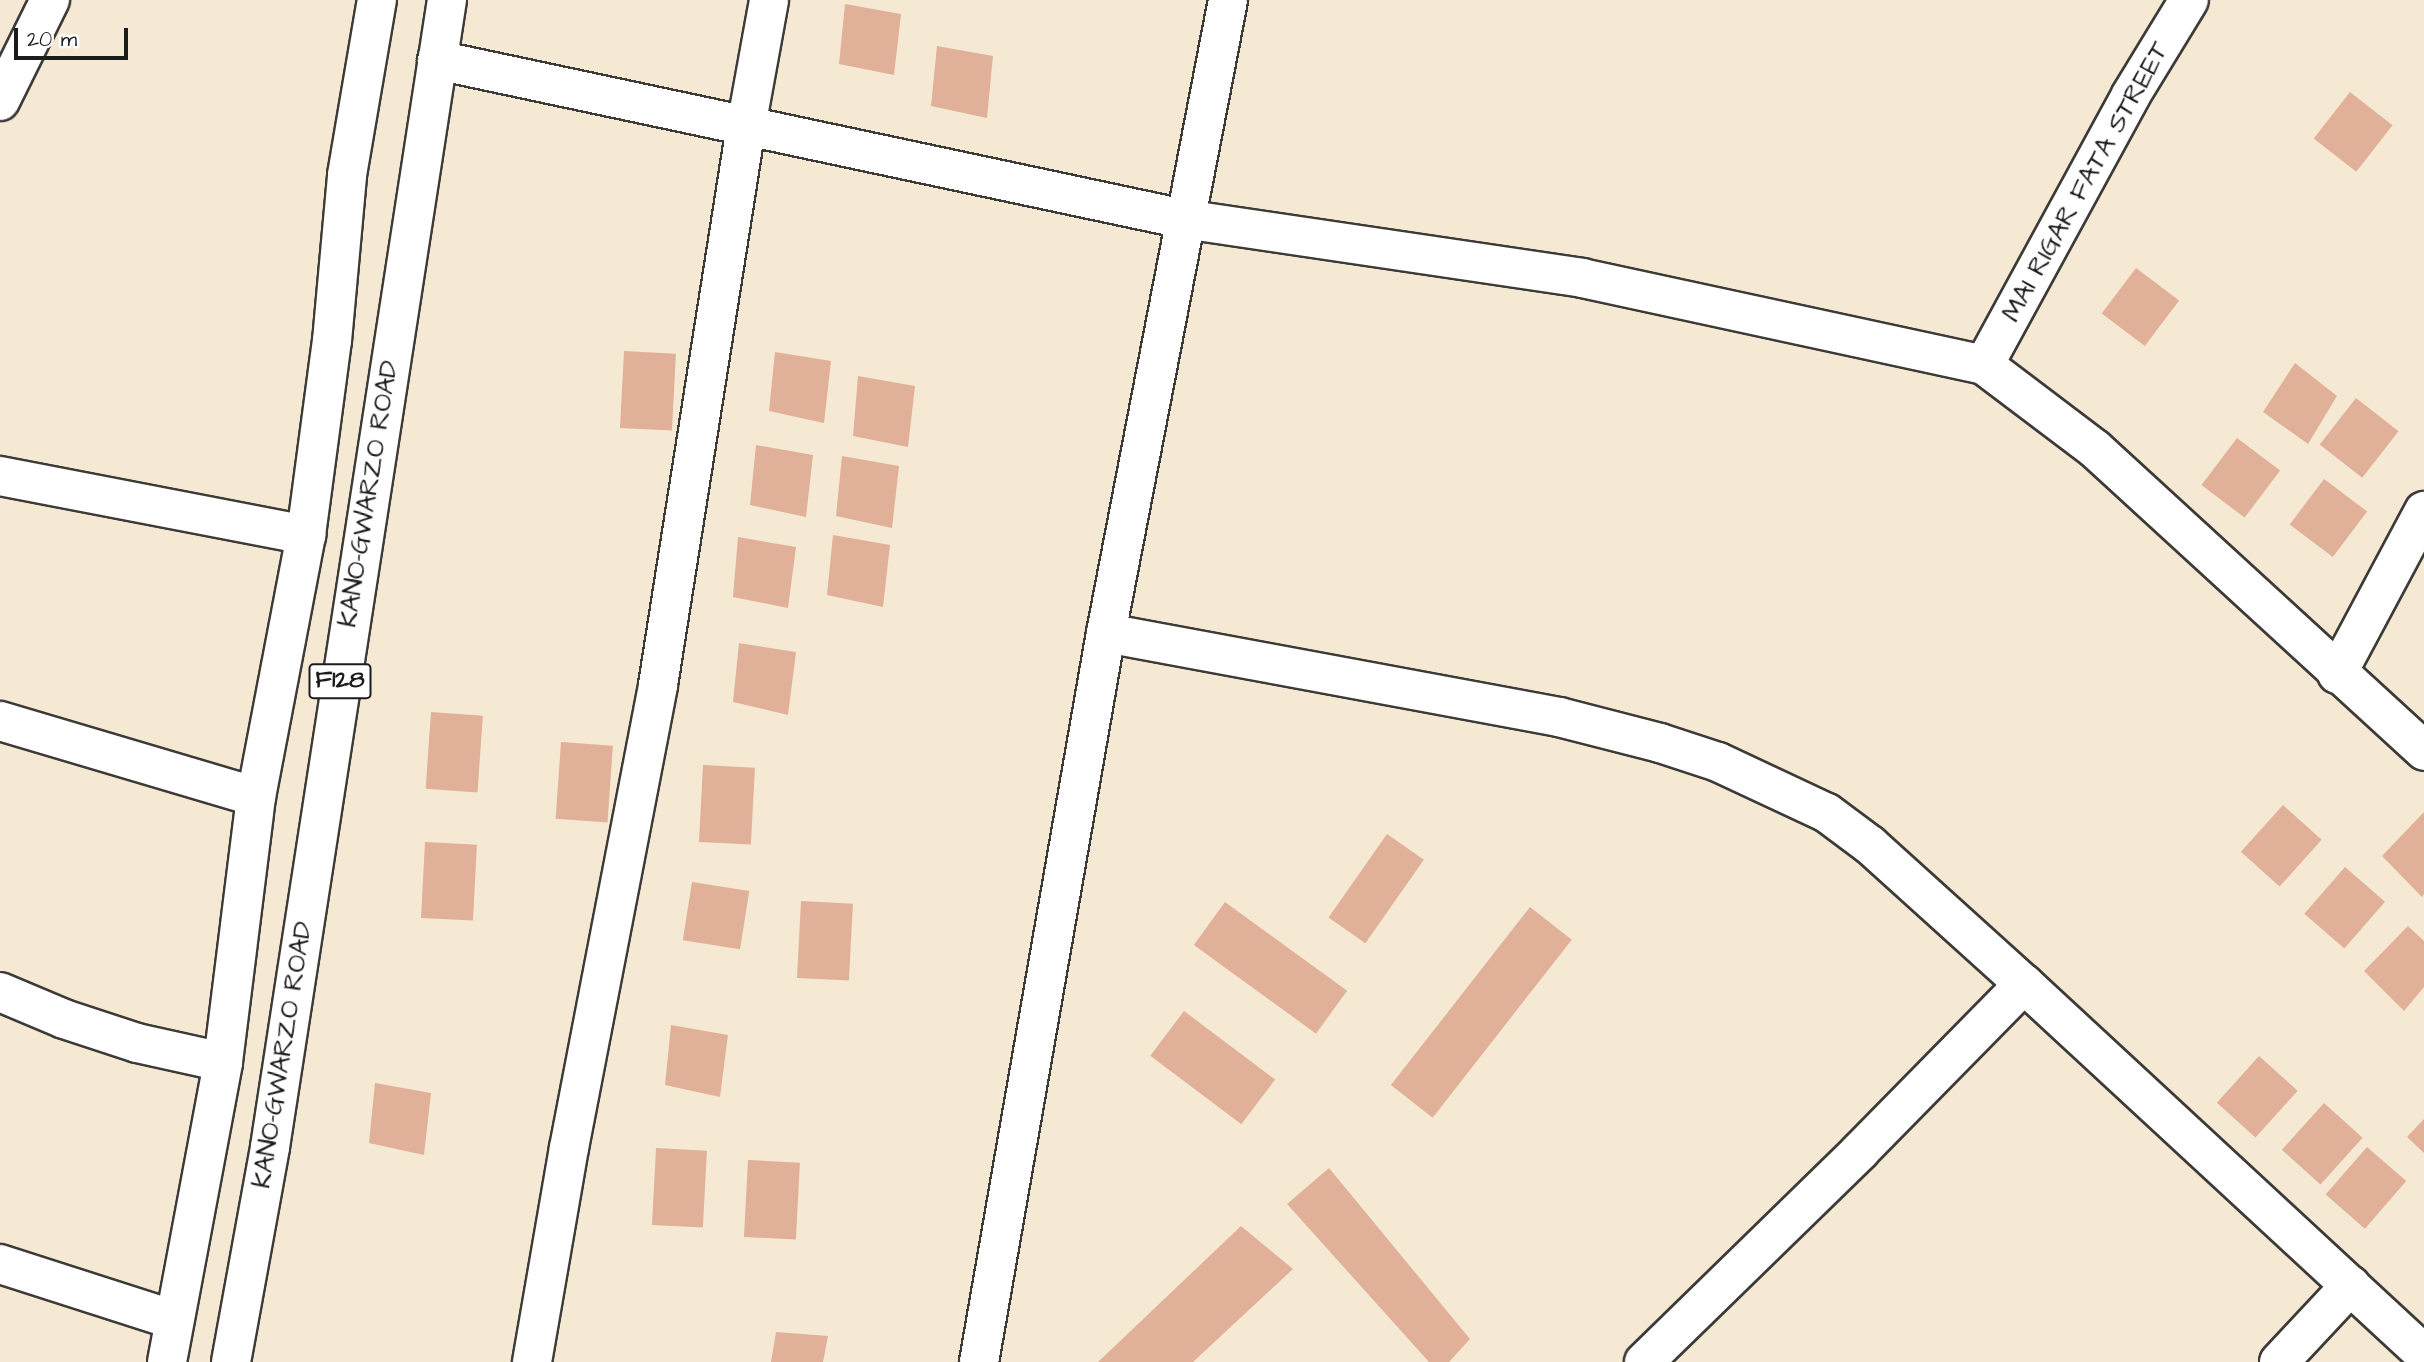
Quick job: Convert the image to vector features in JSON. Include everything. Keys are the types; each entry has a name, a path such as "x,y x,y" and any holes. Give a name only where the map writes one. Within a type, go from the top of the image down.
{"street":[{"path":"0,101 50,0"},
{"name":"F128","path":"167,1362 223,1062 256,797 306,535 332,341 347,175 377,0"},
{"name":"KANO-GWARZO ROAD","path":"231,1362 270,1147 447,0"},
{"path":"533,1362 569,1148 659,685 746,127 769,0"},
{"path":"979,1362 1106,633 1228,0"},
{"name":"MAI RIGAR FATA STREET","path":"1984,365 2131,95 2189,0"},
{"path":"437,60 1184,219 1582,278 1984,365 2095,449 2337,674 2424,751"},
{"path":"0,476 306,535"},
{"path":"2337,674 2424,511"},
{"path":"1106,633 1559,717 1718,762 1827,813 1870,845 2024,984 2424,1354"},
{"path":"0,721 256,797"},
{"path":"1644,1362 1860,1151 2024,984"},
{"path":"0,992 64,1019 137,1043 223,1062"},
{"path":"0,1264 174,1320"},
{"path":"2279,1362 2351,1285"}],"building":[{"path":"845,4 901,14 894,75 839,64"},
{"path":"937,46 993,56 987,118 931,106"},
{"path":"2350,92 2393,125 2356,172 2314,138"},
{"path":"2136,268 2179,300 2145,346 2102,314"},
{"path":"624,351 676,354 672,431 620,428"},
{"path":"775,352 831,361 824,423 769,411"},
{"path":"2295,363 2337,396 2308,444 2263,412"},
{"path":"858,376 915,386 908,447 853,436"},
{"path":"2356,398 2399,431 2362,478 2320,444"},
{"path":"2237,438 2280,470 2245,518 2201,485"},
{"path":"756,445 813,455 806,517 750,505"},
{"path":"842,456 899,466 892,528 836,516"},
{"path":"2324,479 2367,511 2333,557 2290,525"},
{"path":"833,535 890,545 883,607 827,595"},
{"path":"738,537 796,547 788,608 733,597"},
{"path":"739,643 796,652 788,715 733,702"},
{"path":"431,712 483,716 478,792 426,789"},
{"path":"561,742 613,746 608,822 556,819"},
{"path":"703,765 755,768 751,845 699,842"},
{"path":"2283,805 2322,840 2279,887 2241,852"},
{"path":"2424,812 2424,894 2422,897 2382,856"},
{"path":"1387,834 1424,860 1365,943 1328,918"},
{"path":"425,842 477,845 473,921 421,918"},
{"path":"2345,867 2385,902 2344,949 2304,914"},
{"path":"692,882 749,891 740,949 683,940"},
{"path":"801,901 853,904 849,981 797,978"},
{"path":"1225,902 1347,991 1316,1034 1194,945"},
{"path":"1530,907 1572,940 1433,1118 1391,1085"},
{"path":"2408,926 2424,941 2424,987 2404,1011 2364,971"},
{"path":"1184,1011 1275,1080 1241,1124 1150,1056"},
{"path":"671,1025 728,1035 720,1097 665,1085"},
{"path":"2259,1056 2298,1091 2255,1138 2217,1103"},
{"path":"375,1083 431,1093 424,1155 369,1143"},
{"path":"2324,1103 2363,1138 2320,1185 2282,1150"},
{"path":"2424,1119 2424,1153 2407,1137"},
{"path":"2367,1147 2406,1181 2365,1229 2326,1195"},
{"path":"656,1148 707,1151 703,1228 652,1225"},
{"path":"748,1160 800,1163 796,1240 744,1237"},
{"path":"1329,1168 1470,1339 1449,1362 1429,1362 1287,1204"},
{"path":"1241,1226 1293,1269 1193,1362 1098,1362"},
{"path":"776,1332 828,1336 823,1362 771,1362"}]}
